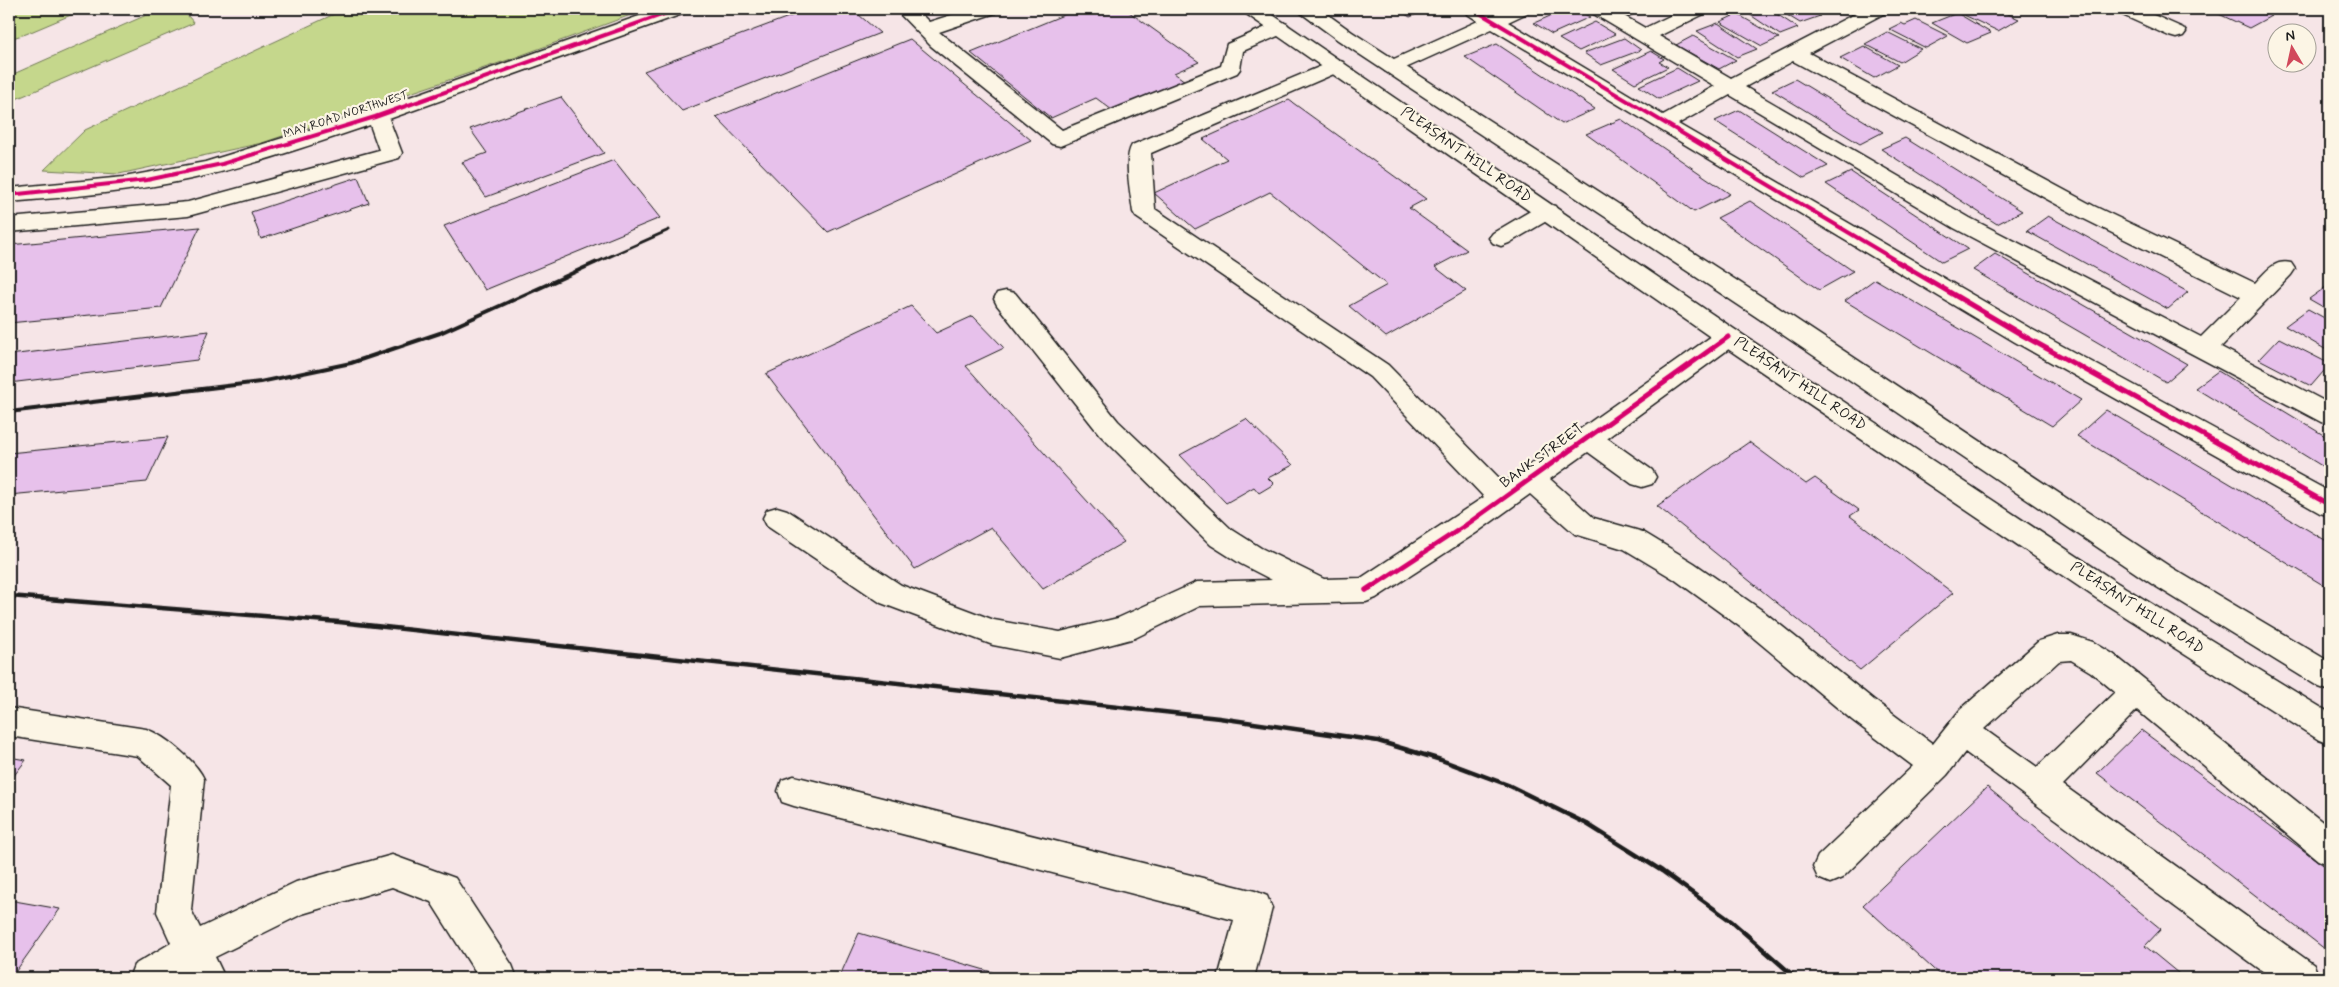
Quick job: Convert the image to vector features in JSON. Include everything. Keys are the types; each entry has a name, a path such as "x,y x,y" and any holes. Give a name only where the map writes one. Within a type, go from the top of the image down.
{"main road":[{"name":"MAY ROAD NORTHWEST","path":"9,194 94,188 193,172 310,138 376,116 605,32 678,9"},
{"path":"905,9 938,42 1060,140 1230,69 1234,48 1280,28"},
{"path":"926,30 988,9"},
{"name":"PLEASANT HILL ROAD","path":"1252,9 1728,337 2106,590 2330,730"},
{"name":"PLEASANT HILL ROAD","path":"1308,9 1392,67 1764,310 2162,576 2330,678"},
{"path":"1392,67 1483,15 1520,9"},
{"path":"1599,9 1962,223 2330,415"},
{"path":"1644,36 1698,9"},
{"path":"1663,124 1878,9"},
{"path":"2125,9 2176,32"},
{"path":"1483,15 1663,124 2024,336 2330,505"},
{"path":"1793,53 2086,211 2258,295"},
{"path":"1336,66 1140,150 1139,164 1144,212 1379,371 1503,498"},
{"path":"9,225 188,209 391,153 376,116"},
{"path":"1501,238 1547,211"},
{"path":"2204,349 2283,269"},
{"path":"1006,299 1109,428 1221,538 1251,556 1321,591"},
{"name":"BANK STREET","path":"1321,591 1366,590 1503,498 1728,337"},
{"path":"1588,438 1642,478"},
{"path":"1531,478 1585,526 1633,540 1684,571 1753,620 1863,710 1936,765"},
{"path":"777,518 891,594 993,632 1060,645 1124,629 1197,594 1321,591"},
{"path":"1830,867 1936,765 1971,720 2050,650 2064,646 2081,649 2102,663 2330,849"},
{"path":"2039,787 2136,691"},
{"path":"9,722 146,743 188,779 174,912 201,964"},
{"path":"1962,731 2302,978"},
{"path":"794,790 1255,908 1236,978"},
{"path":"147,978 201,964 296,899 392,871 444,890 499,978"}],"green space":[{"path":"9,9 85,9 26,34 9,39"},
{"path":"160,9 182,9 194,23 9,102 9,76"},
{"path":"345,9 647,9 511,59 262,143 119,174 44,170 85,130"}],"building":[{"path":"810,9 852,9 880,33 682,111 644,71"},
{"path":"1078,9 1125,9 1199,62 1174,73 1185,81 1116,113 1096,98 1051,118 971,53"},
{"path":"1397,9 1428,9 1410,17"},
{"path":"1566,9 1575,9 1590,17 1552,34 1534,23"},
{"path":"1614,9 1645,9 1628,17"},
{"path":"1769,9 1798,28 1780,35 1743,10"},
{"path":"1777,9 1809,9 1820,16 1800,23"},
{"path":"1971,9 1997,9 2019,19 1998,31 1962,14"},
{"path":"2208,9 2255,9 2271,16 2249,28"},
{"path":"1957,13 1991,33 1967,43 1932,23"},
{"path":"1737,14 1779,38 1762,46 1720,22"},
{"path":"1916,20 1948,36 1926,48 1889,29 1901,23 1905,25"},
{"path":"1595,22 1615,34 1579,51 1559,39"},
{"path":"1718,23 1757,49 1737,57 1697,31"},
{"path":"1887,32 1921,49 1900,62 1865,44"},
{"path":"1693,36 1736,60 1719,69 1676,45"},
{"path":"1624,38 1641,50 1601,65 1584,53"},
{"path":"910,39 1031,140 828,232 716,117"},
{"path":"1497,44 1595,109 1562,124 1465,57"},
{"path":"1864,46 1898,65 1874,78 1840,58"},
{"path":"1651,51 1664,59 1659,62 1668,67 1635,83 1613,69"},
{"path":"1677,68 1698,81 1659,99 1639,86"},
{"path":"1795,79 1883,132 1860,144 1772,90"},
{"path":"561,97 604,153 486,197 462,162 487,153 470,129"},
{"path":"1289,100 1426,199 1409,208 1467,250 1435,267 1466,291 1386,337 1349,306 1387,285 1270,192 1195,229 1154,193 1227,159 1203,139"},
{"path":"1739,110 1828,166 1804,178 1715,121"},
{"path":"1621,119 1730,194 1694,212 1586,134"},
{"path":"1905,138 2022,211 1997,224 1881,149"},
{"path":"614,160 660,218 485,290 444,226"},
{"path":"1851,172 1968,249 1942,262 1826,184"},
{"path":"358,177 369,203 261,239 251,212"},
{"path":"1750,201 1853,271 1819,290 1717,218"},
{"path":"2048,216 2188,292 2168,309 2027,231"},
{"path":"200,227 161,308 9,323 9,245"},
{"path":"1995,254 2187,364 2166,382 1973,270"},
{"path":"1875,279 2081,400 2052,426 1845,301"},
{"path":"2330,284 2330,311 2309,299"},
{"path":"911,306 936,333 973,316 1004,348 966,366 1124,542 1043,589 991,527 915,569 766,374"},
{"path":"2308,309 2330,321 2330,352 2285,326"},
{"path":"209,331 197,360 9,383 9,355"},
{"path":"2279,338 2330,364 2311,386 2259,359"},
{"path":"2218,371 2330,439 2330,471 2195,388"},
{"path":"2106,410 2330,543 2330,585 2328,588 2077,436"},
{"path":"1246,419 1293,465 1268,478 1274,484 1259,493 1254,487 1226,503 1180,455"},
{"path":"168,437 147,482 9,495 9,453"},
{"path":"1749,442 1806,484 1815,478 1859,510 1850,516 1953,593 1860,670 1657,506"},
{"path":"2141,730 2330,870 2330,953 2097,773"},
{"path":"9,757 26,760 9,782"},
{"path":"1987,787 2161,929 2145,946 2184,978 1943,978 1863,905"},
{"path":"9,900 60,909 11,978 9,978"},
{"path":"859,933 1012,978 839,978"}],"railway":[{"path":"595,263 669,230"},
{"path":"9,412 260,382 351,363 440,333 597,262"},
{"path":"9,596 339,622 1219,718 1378,741 1441,760 1508,785 1587,824 1662,871 1731,921 1796,978"}],"cycle path":[{"path":"9,195 124,184 192,172 222,164 375,117 678,9"},
{"path":"1473,9 1663,124 2024,336 2330,505"},
{"path":"1366,590 1466,525 1728,337"}]}
